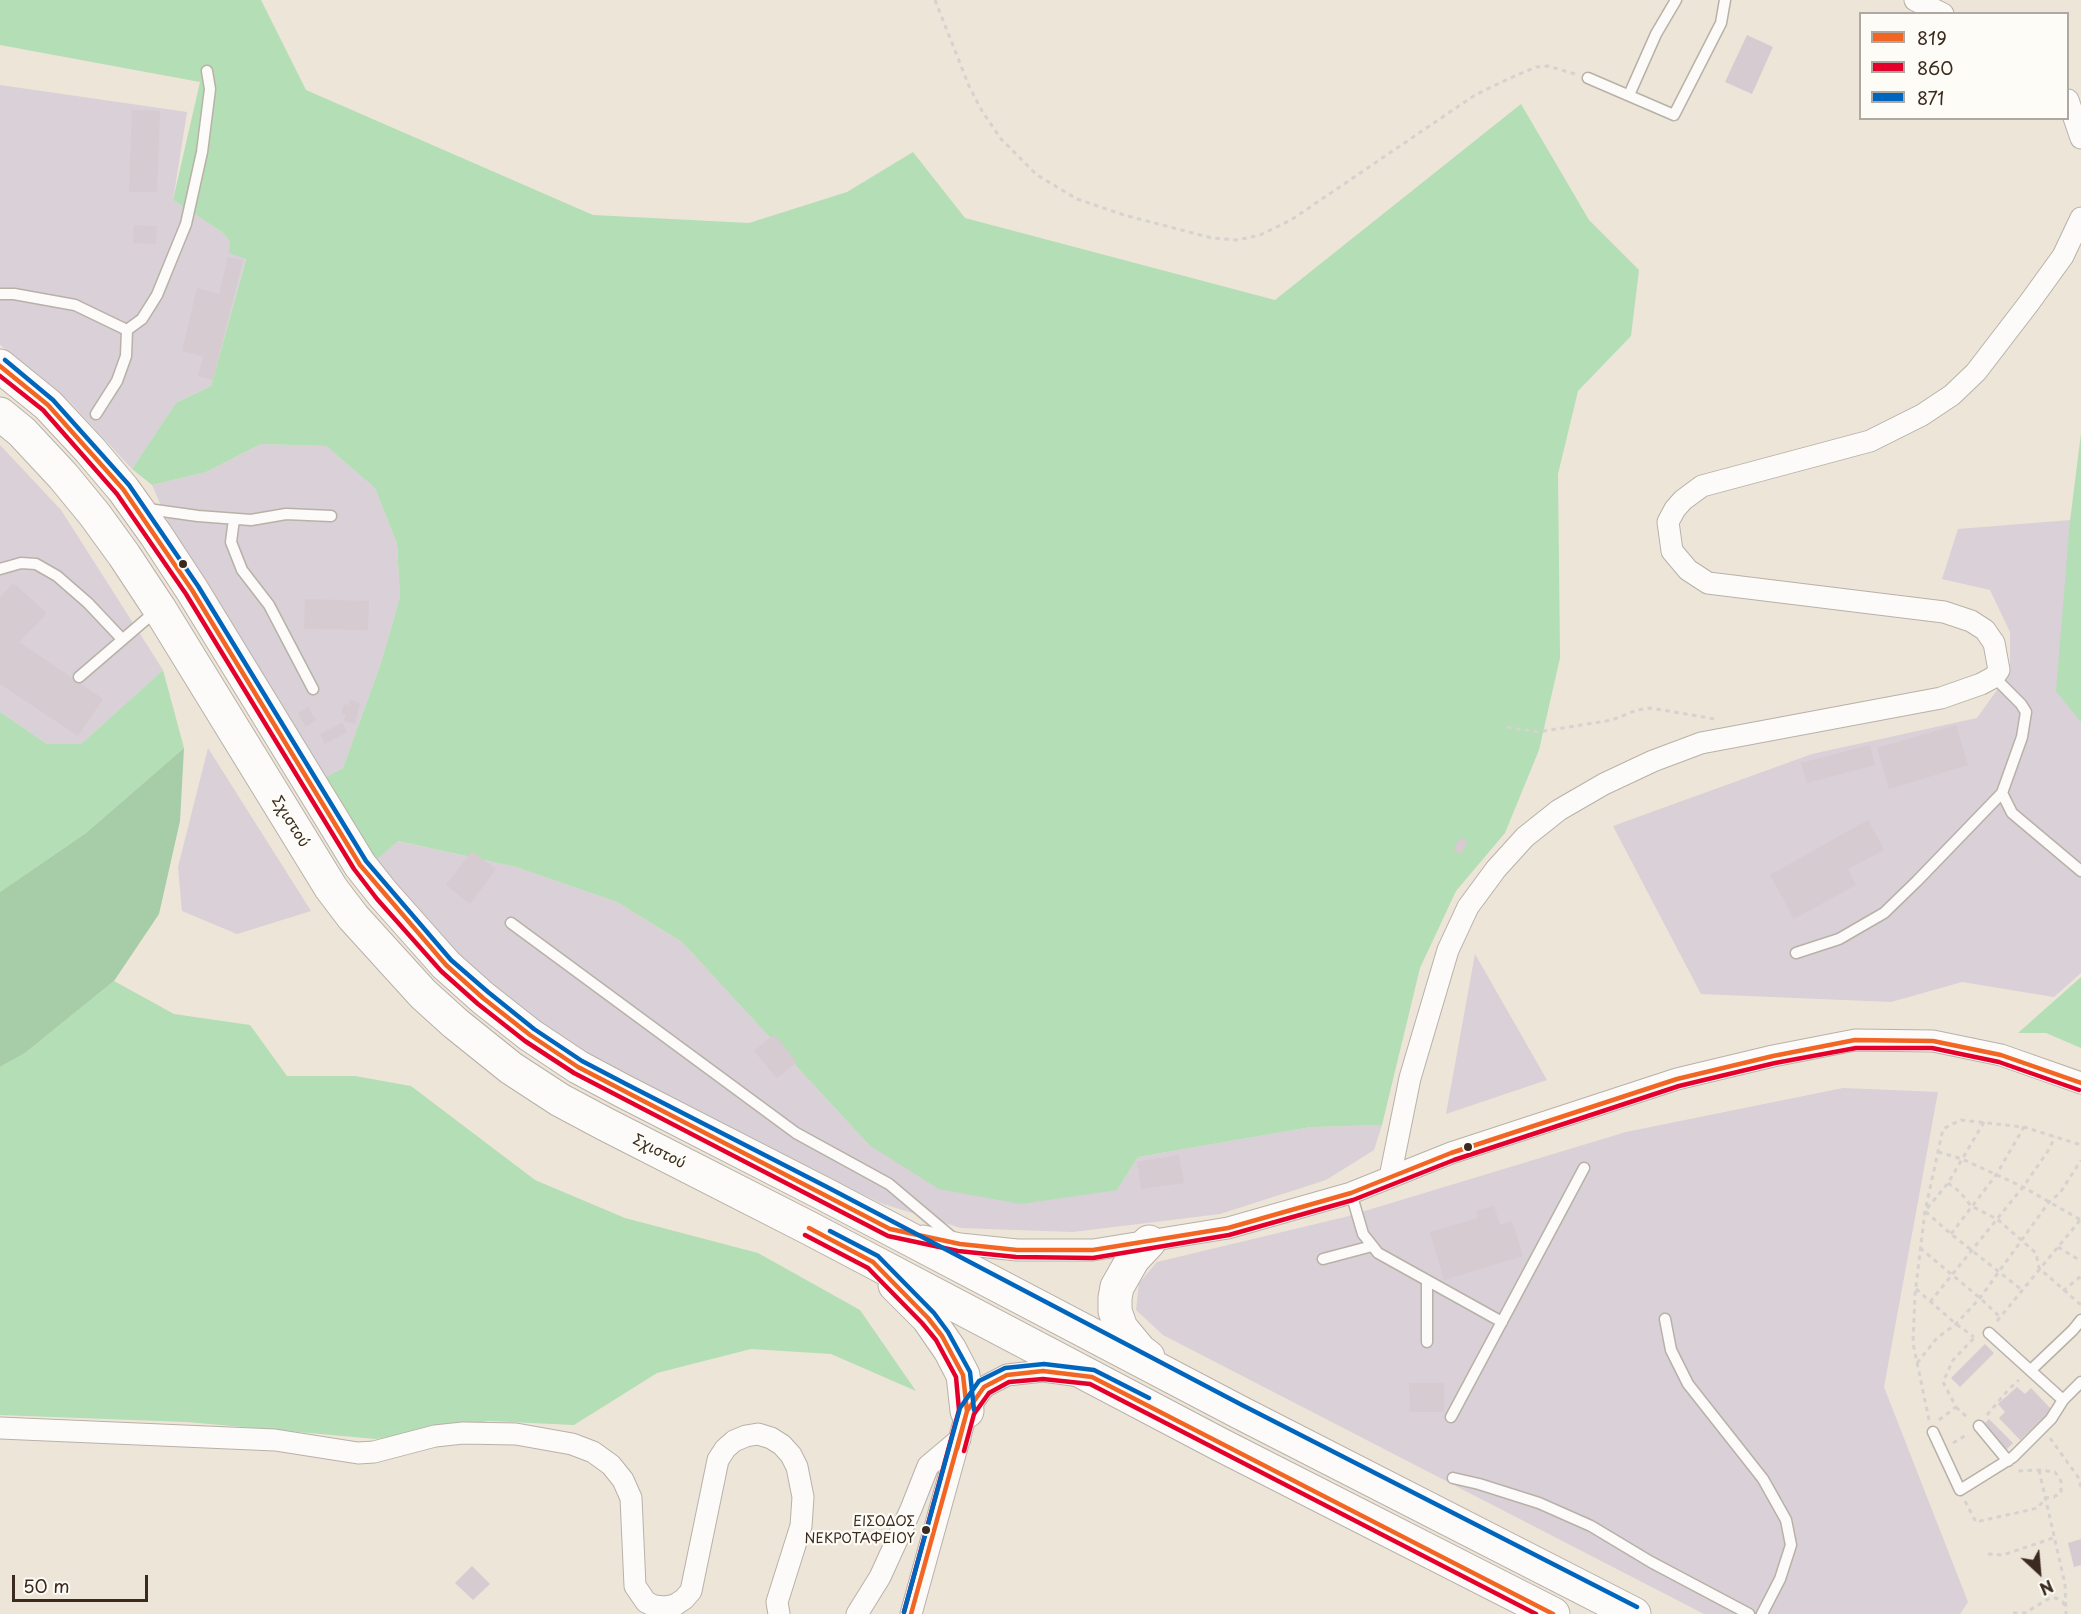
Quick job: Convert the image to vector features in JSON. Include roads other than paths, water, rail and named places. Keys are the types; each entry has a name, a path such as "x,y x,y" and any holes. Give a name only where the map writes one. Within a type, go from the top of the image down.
{"main road":[{"path":"0,366 48,405 90,450 136,507 192,590 360,865 382,894 446,965 530,1035 623,1092 1634,1614"},
{"name":"Σχιστού","path":"0,414 30,441 95,515 159,608 331,888 375,943 423,994 511,1068 560,1100 704,1176 1221,1445 1553,1614"},
{"path":"1149,1242 1133,1259 1117,1287 1115,1311 1121,1328 1140,1351 1173,1377"},
{"path":"873,1262 928,1318 942,1336 963,1375 964,1425"}],"street":[{"path":"1915,0 1939,12"},
{"path":"2069,105 2081,138"},
{"path":"1390,1177 1410,1078 1448,950 1468,907 1496,869 1525,837 1551,817 1604,784 1653,761 1701,743 1941,698 1994,677 1999,670 1994,643 1985,630 1971,621 1944,612 1708,583 1688,570 1672,551 1668,522 1683,500 1702,486 1870,441 1922,415 1952,395 1976,372 2029,303 2063,256 2081,218"},
{"path":"890,1229 960,1244 1017,1250 1082,1250 1149,1242 1227,1228 1351,1193 1451,1154 1677,1079 1773,1056 1855,1041 1933,1041 2001,1055 2081,1083"},
{"path":"911,1614 964,1425 984,1387 1007,1375 1043,1371 1092,1377"},
{"path":"857,1614 880,1577 928,1466 964,1425"},
{"path":"0,1428 275,1440 358,1453 374,1452 435,1436 463,1433 516,1434 572,1444 593,1452 611,1465 623,1480 631,1498 635,1586 646,1602 654,1606 665,1607 675,1605 691,1591 718,1460 724,1449 734,1441 758,1434 782,1445 790,1455 797,1467 803,1497 801,1527 777,1602 778,1614"}],"lane":[{"path":"1629,95 1656,34 1676,0"},
{"path":"1588,78 1674,115 1721,23 1725,0"},
{"path":"127,330 142,319 157,295 186,224 202,152 210,89 207,71"},
{"path":"0,294 14,294 75,305 127,330"},
{"path":"96,414 117,381 126,356 127,330"},
{"path":"136,507 168,513 251,520 286,514 331,516"},
{"path":"234,519 231,542 242,570 269,605 313,689"},
{"path":"0,569 21,563 36,564 57,576 88,603 123,639"},
{"path":"79,677 159,608"},
{"path":"1796,953 1839,939 1884,913 2002,793 2022,737 2026,712 1994,677"},
{"path":"2002,793 2012,813 2081,871"},
{"path":"511,923 796,1133 889,1184 960,1244"},
{"path":"1451,1417 1584,1168"},
{"path":"1351,1193 1363,1234 1378,1253 1502,1322"},
{"path":"1323,1259 1372,1246"},
{"path":"1427,1281 1427,1342"},
{"path":"1665,1319 1671,1350 1688,1384 1763,1479 1786,1520 1791,1545 1780,1580 1762,1614"},
{"path":"2032,1369 2081,1320"},
{"path":"1989,1333 2032,1369 2063,1400"},
{"path":"1933,1432 1960,1490 2008,1461 2043,1427 2063,1400 2081,1382"},
{"path":"1979,1426 2008,1461"},
{"path":"1453,1478 1539,1503 1591,1526 1651,1562 1749,1614"}],"place":[{"name":"ΕΙΣΟΔΟΣ ΝΕΚΡΟΤΑΦΕΙΟΥ","path":"926,1530"}]}
